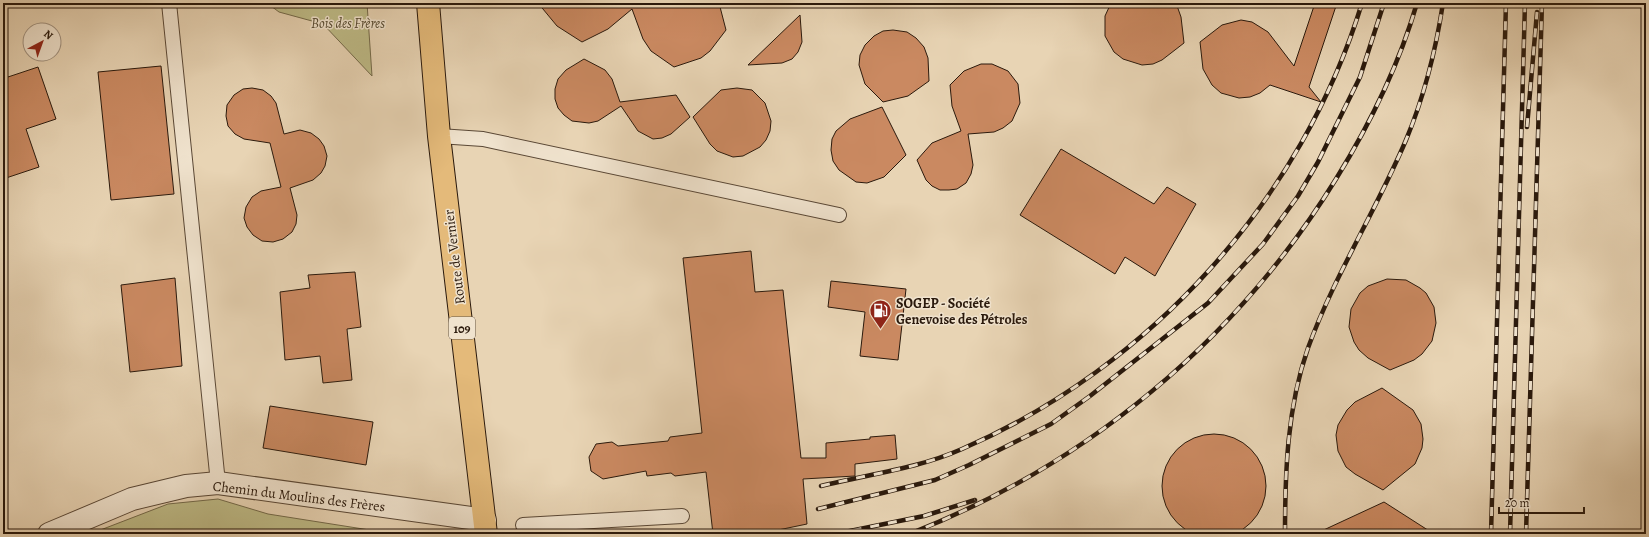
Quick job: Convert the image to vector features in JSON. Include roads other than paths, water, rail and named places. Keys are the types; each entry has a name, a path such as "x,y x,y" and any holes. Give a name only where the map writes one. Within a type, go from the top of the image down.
{"main road":[{"name":"Route de Vernier","path":"428,3 439,136 485,527"}],"street":[{"name":"Chemin du Moulins des Frères","path":"49,534 132,500 186,486 218,484 485,527"}],"lane":[{"path":"169,3 218,484"},
{"path":"439,136 483,139 839,215"},
{"path":"523,525 682,516"}],"railway":[{"path":"821,486 928,462 962,449 1031,414 1096,372 1156,324 1210,269 1259,209 1301,144 1335,75 1362,3"},
{"path":"818,509 935,480 969,465 1051,424 1090,396 1208,303 1263,244 1298,196 1318,162 1360,77 1384,3"},
{"path":"909,534 974,506 1037,472 1096,434 1152,391 1204,344 1252,293 1296,238 1336,179 1349,158 1382,94 1402,49 1417,3"},
{"path":"1285,534 1287,464 1291,417 1301,371 1318,321 1406,140 1429,73 1443,3"},
{"path":"1491,534 1506,3"},
{"path":"1510,534 1525,3"},
{"path":"1526,534 1542,3"},
{"path":"1527,127 1537,12"},
{"path":"835,534 924,516 975,500"}],"place":[{"name":"SOGEP - Société Genevoise des Pétroles","path":"880,330"}],"park label":[{"name":"Bois des Frères","path":"348,23"}]}
